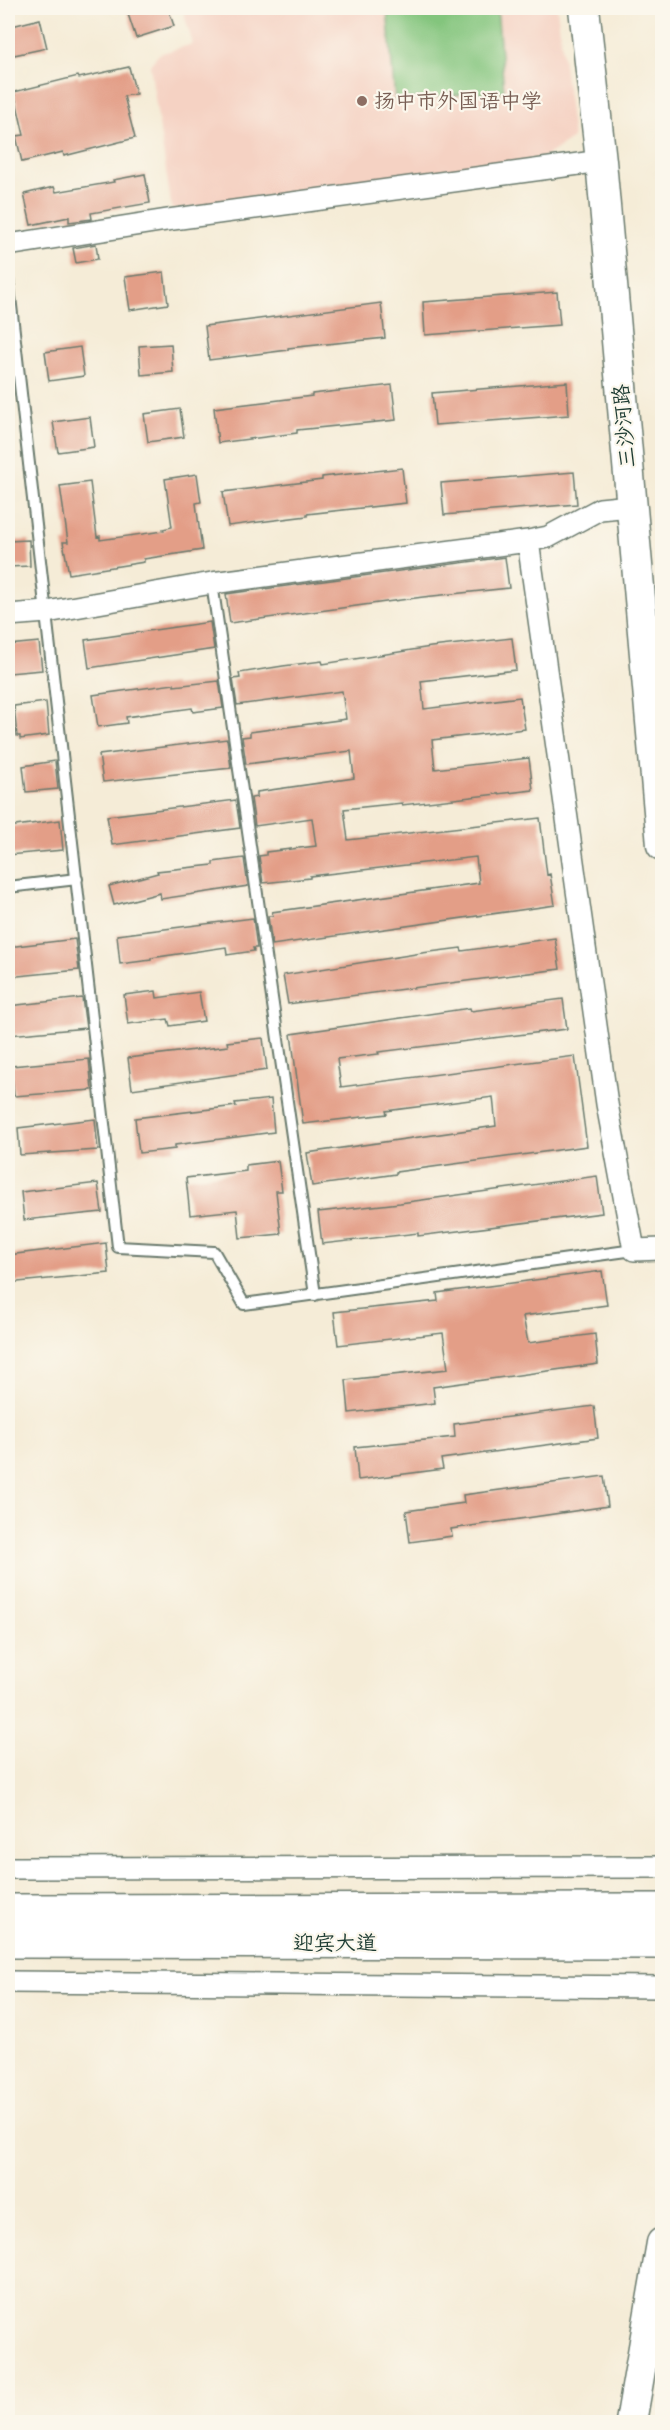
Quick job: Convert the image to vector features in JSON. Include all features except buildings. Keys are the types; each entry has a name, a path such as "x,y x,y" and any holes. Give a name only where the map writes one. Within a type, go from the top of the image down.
{"main road":[{"name":"迎宾大道","path":"8,1941 369,1928 663,1910"},
{"name":"迎宾大道","path":"8,1911 663,1942"}],"street":[{"name":"三沙河路","path":"584,8 601,161 630,506 663,845"},
{"path":"8,245 167,220 601,161"},
{"path":"8,615 47,612 212,583 528,541 548,537 600,509 630,506"},
{"path":"528,541 607,1104 634,1250 663,1249"},
{"path":"8,1868 663,1867"},
{"path":"8,1982 663,1987"},
{"path":"631,2422 663,2243"}],"lane":[{"path":"8,279 118,1247 214,1252 244,1304 634,1250"},
{"path":"212,583 315,1295"},
{"path":"8,887 77,879"}],"shaded area":[{"name":"扬中市外国语中学","path":"182,8 557,8 573,138 541,159 172,210 150,65 159,54 193,44"}],"green space":[{"path":"387,8 497,8 504,91 395,100"}],"place":[{"name":"扬中市外国语中学","path":"362,101"}]}
